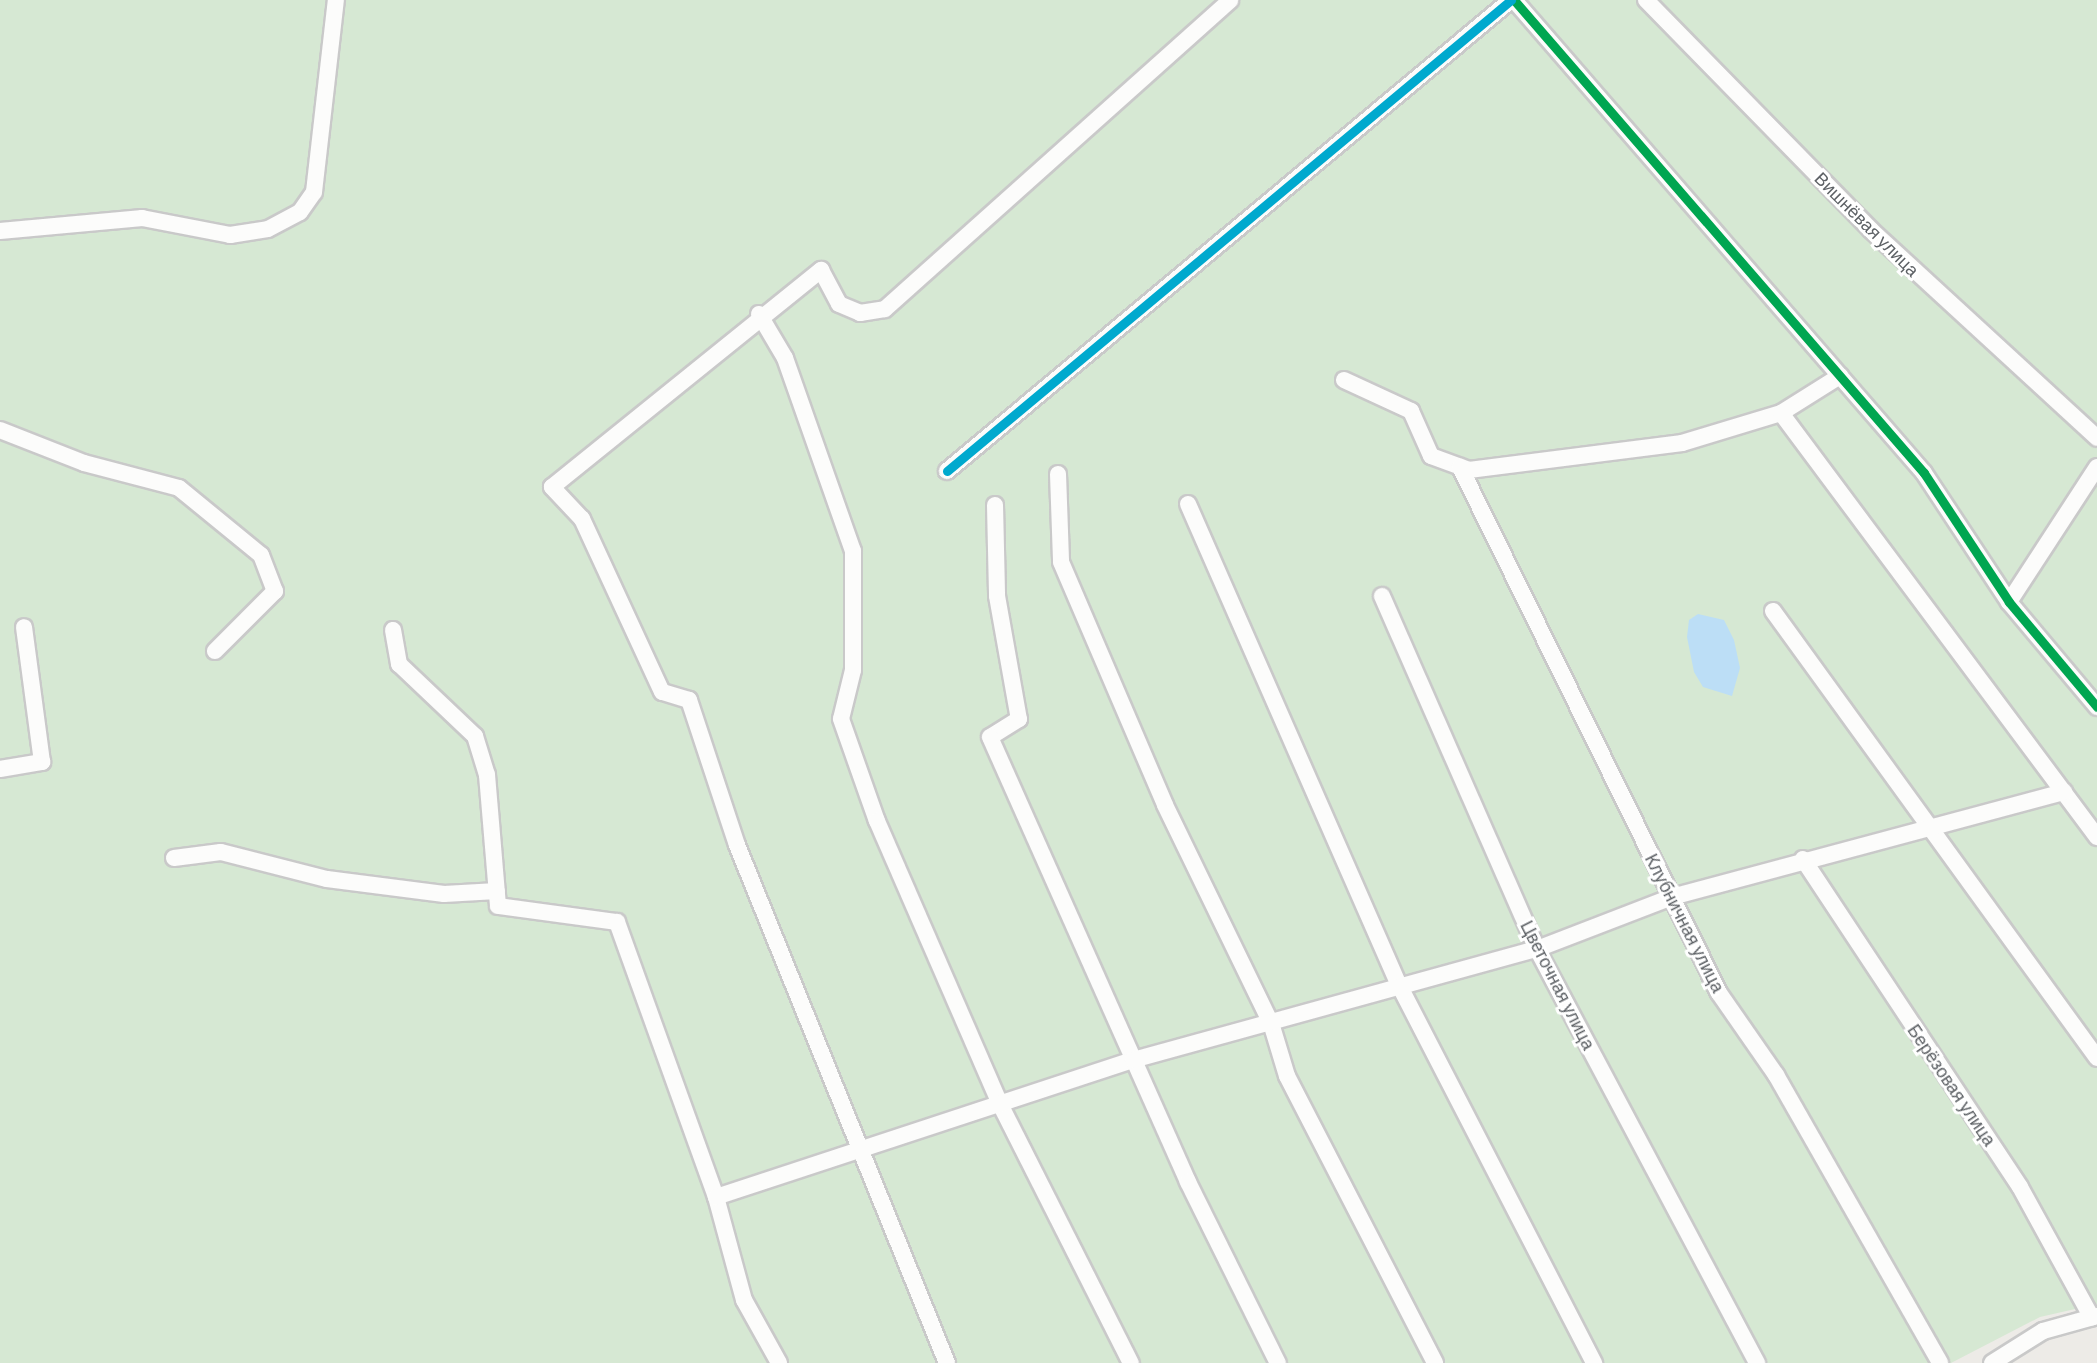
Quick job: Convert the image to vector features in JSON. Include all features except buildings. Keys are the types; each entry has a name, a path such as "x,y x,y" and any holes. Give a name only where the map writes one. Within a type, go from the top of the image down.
{"street":[{"path":"0,231 142,218 230,235 268,229 300,212 314,192 337,0"},
{"path":"947,1363 737,845 689,700 662,692 582,519 552,487 759,314 821,270 839,304 860,313 886,309 1230,0"},
{"path":"947,471 1513,0 1924,473 2009,602 2097,707"},
{"name":"Вишнёвая улица","path":"1646,0 1871,230 2097,438"},
{"path":"759,314 785,358 853,551 853,670 841,719 877,821 1000,1104 1131,1363"},
{"path":"1344,380 1411,411 1432,456 1460,467 1682,443 1781,413 1840,376"},
{"path":"1781,413 2097,836"},
{"path":"0,430 84,463 179,488 261,555 275,591 215,651"},
{"name":"Клубничная улица","path":"1460,467 1719,993 1776,1075 1940,1363"},
{"path":"2009,602 2097,467"},
{"path":"1058,474 1061,562 1165,805 1270,1023 1287,1076 1435,1363"},
{"path":"1188,504 1398,983 1594,1363"},
{"path":"995,505 997,596 1019,719 990,737 1133,1060 1278,1363"},
{"name":"Цветочная улица","path":"1382,596 1537,949 1757,1363"},
{"path":"1773,611 2097,1058"},
{"path":"0,769 42,762 24,627"},
{"path":"393,630 399,664 475,736 487,775 499,906 617,922 716,1197 744,1300 779,1363"},
{"path":"716,1197 1133,1060 1270,1023 1398,983 1537,949 1672,897 1803,859 1933,830 2064,792"},
{"path":"173,858 221,852 327,879 444,894 497,891"},
{"name":"Берёзовая улица","path":"1803,859 2020,1187 2094,1317"},
{"path":"1992,1363 2043,1331 2094,1317"}],"green space":[{"path":"0,0 2097,0 2097,1304 2040,1317 1951,1363 0,1363"}],"water":[{"path":"1698,614 1724,620 1734,640 1740,668 1732,696 1703,687 1694,672 1687,637 1689,620"}],"transit line":[{"path":"947,471 1511,0"},
{"path":"1514,0 1924,473 2009,602 2097,707"}]}
